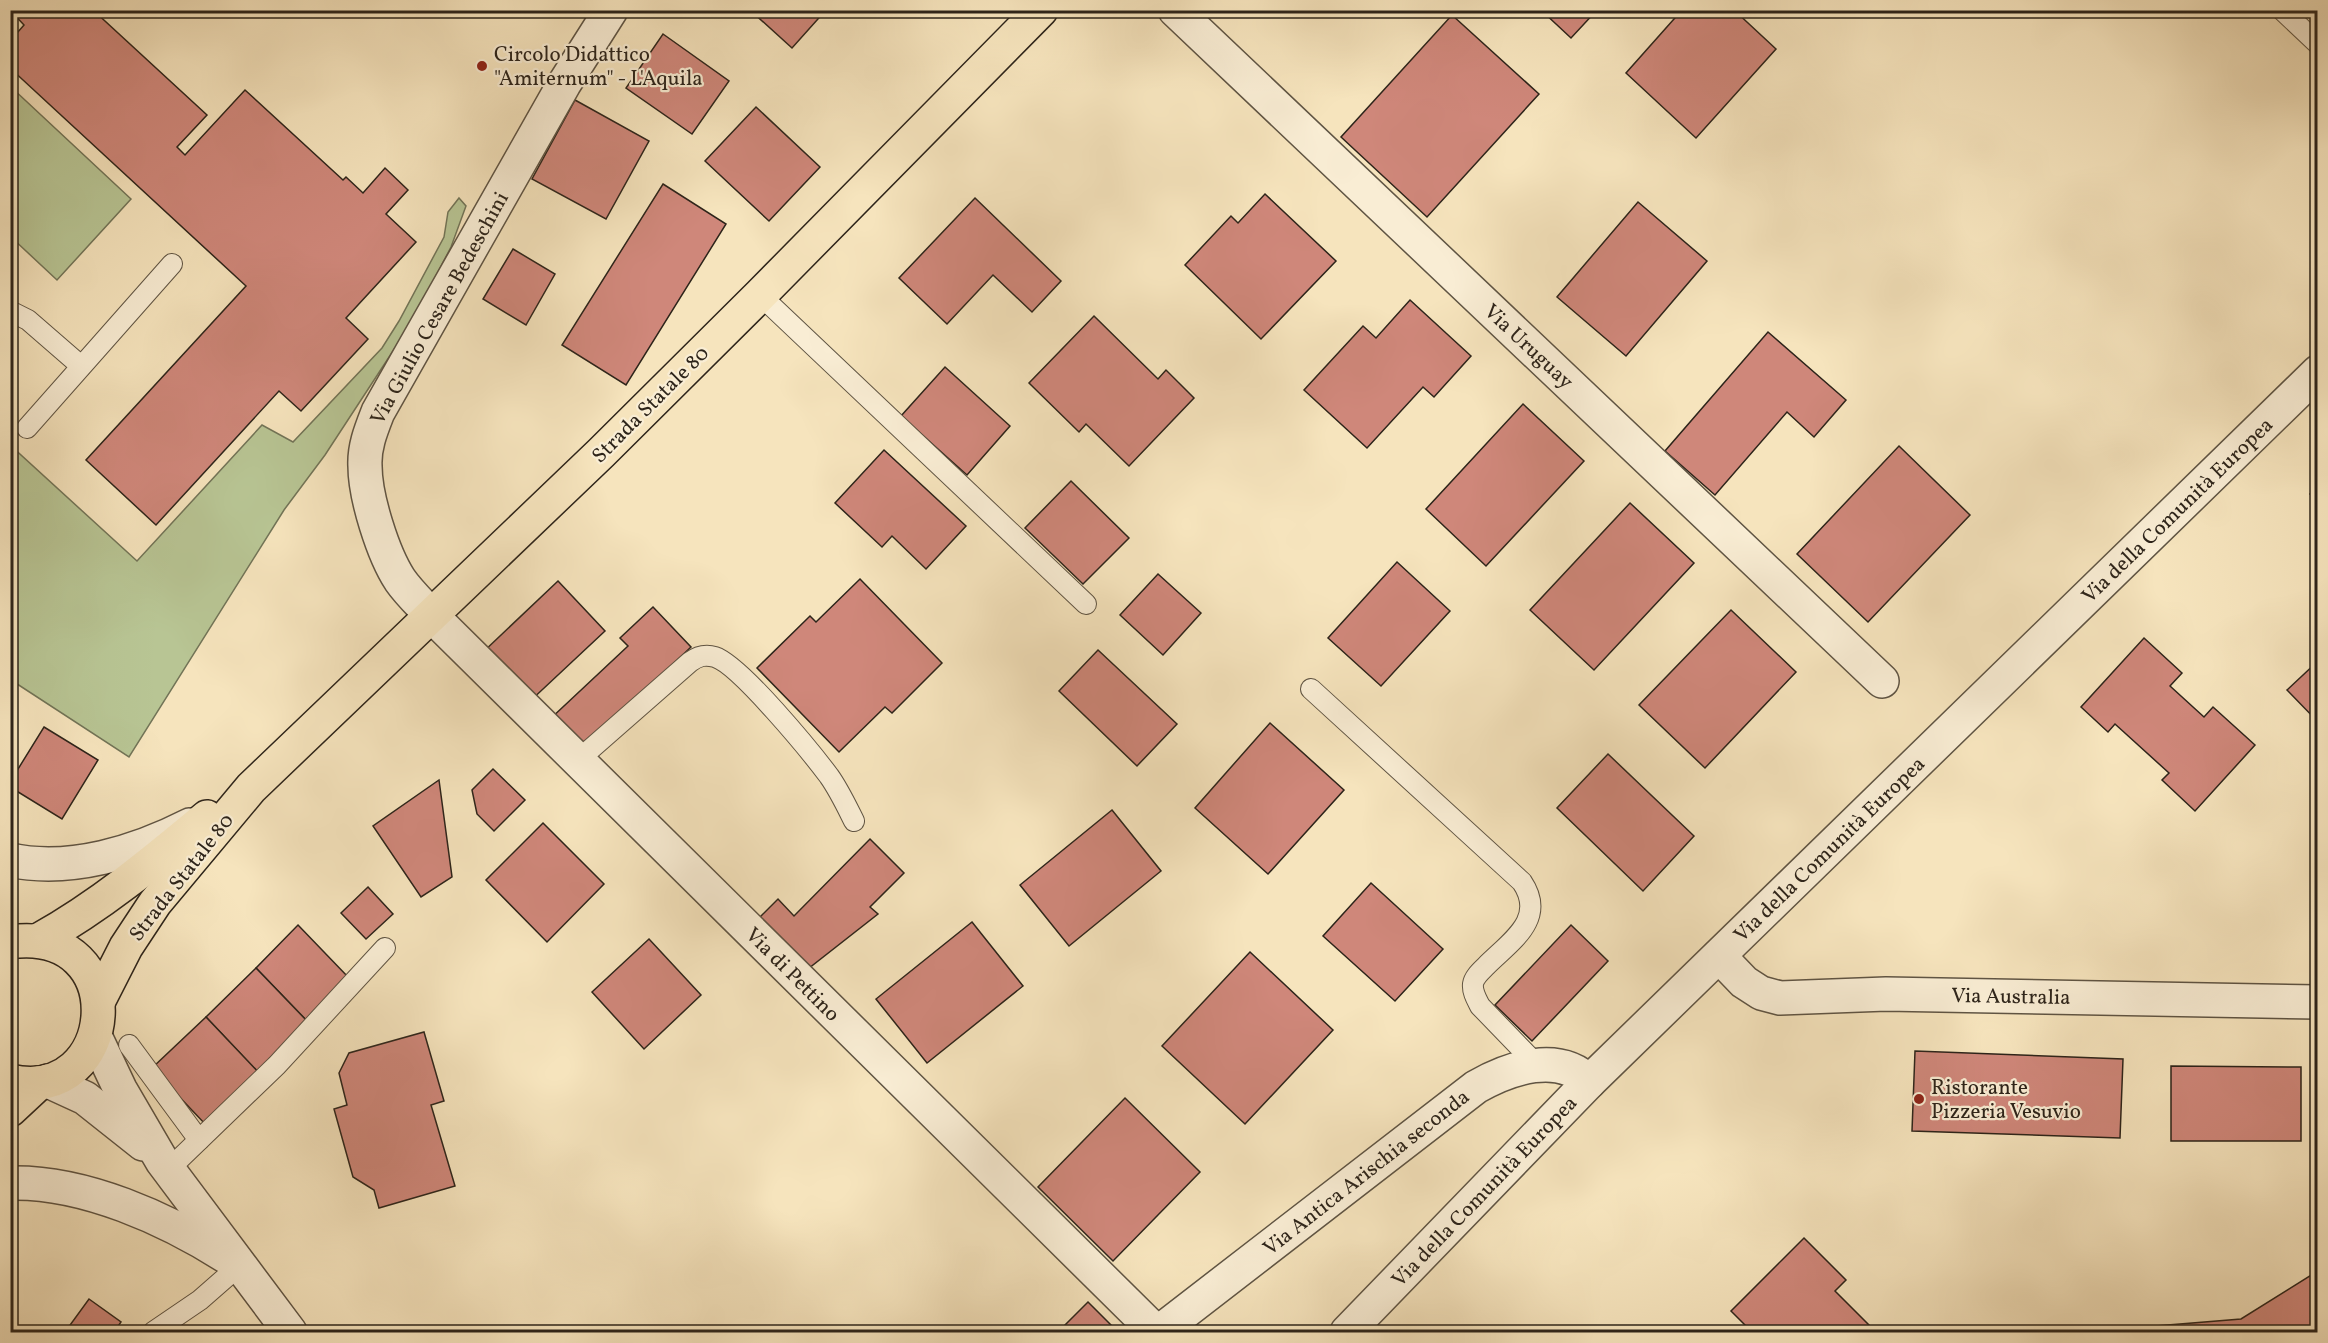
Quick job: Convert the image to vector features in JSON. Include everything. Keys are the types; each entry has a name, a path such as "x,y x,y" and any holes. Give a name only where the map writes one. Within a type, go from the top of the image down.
{"main road":[{"name":"Strada Statale 80","path":"99,1000 126,947 155,903 251,788 601,453 760,296 1041,10"},
{"name":"Strada Statale 80","path":"22,937 71,923 208,816 251,788"},
{"path":"10,1110 33,1082 64,1074 76,1064 88,1051 95,1036 100,1013 99,1000 92,979 79,960 61,947 22,937"}],"street":[{"name":"Via Giulio Cesare Bedeschini","path":"431,615 401,581 384,548 372,505 365,467 367,440 378,412 564,84 611,10"},
{"name":"Via Uruguay","path":"1175,10 1882,681"},
{"name":"Via della Comunità Europea","path":"1347,1332 1589,1082 2318,372"},
{"name":"Via di Pettino","path":"431,615 1158,1332"},
{"path":"10,860 44,864 117,854 166,837 208,816"},
{"name":"Via Australia","path":"1719,956 1744,982 1761,993 1780,998 1886,994 2318,1002"},
{"path":"95,1036 120,1089 165,1165 291,1332"},
{"name":"Via Antica Arischia seconda","path":"1158,1332 1476,1087 1494,1076 1537,1065 1565,1067 1582,1075 1589,1082"},
{"path":"33,1082 85,1098 109,1115 165,1165"},
{"path":"10,1183 69,1190 126,1206 177,1229 240,1265"}],"lane":[{"path":"2282,10 2318,44"},
{"path":"27,428 172,264"},
{"path":"760,296 1086,604"},
{"path":"10,311 28,320 81,366"},
{"path":"577,761 694,659 710,656 725,662 746,680 812,756 835,787 854,820"},
{"path":"1311,689 1522,882 1532,905 1530,918 1523,929 1477,974 1473,984 1474,995 1480,1006 1537,1065"},
{"path":"165,1165 199,1140 284,1058 385,948"},
{"path":"129,1045 199,1140"},
{"path":"153,1332 200,1300 240,1265"}],"green space":[{"path":"11,87 131,199 57,280 11,237"},
{"path":"459,198 466,206 451,247 412,322 325,455 284,510 129,757 11,680 10,445 137,561 262,425 293,442 382,348 444,237 448,212"}],"building":[{"path":"10,10 93,10 207,115 177,147 185,155 245,90 343,180 346,177 363,193 385,168 408,190 386,214 416,242 346,318 368,339 301,411 279,391 156,525 86,460 246,286 10,68 10,41 24,25"},
{"path":"750,10 826,10 792,48"},
{"path":"1541,10 1597,10 1571,38"},
{"path":"1682,10 1734,10 1776,49 1696,138 1626,73"},
{"path":"1452,15 1539,94 1427,217 1341,137"},
{"path":"663,34 729,81 692,134 626,88"},
{"path":"575,100 649,141 606,219 532,179"},
{"path":"756,107 820,167 769,221 705,161"},
{"path":"663,184 726,224 626,385 562,345"},
{"path":"1265,194 1336,261 1261,339 1185,265 1231,216 1238,223"},
{"path":"975,198 1061,281 1032,312 993,275 947,324 899,278"},
{"path":"1638,202 1707,261 1626,356 1557,297"},
{"path":"513,249 555,274 526,325 483,299"},
{"path":"1410,300 1471,356 1434,397 1423,387 1367,448 1304,390 1363,326 1376,338"},
{"path":"1094,316 1158,379 1166,370 1194,398 1129,466 1086,424 1079,432 1029,383"},
{"path":"1768,332 1846,400 1814,437 1787,412 1715,495 1665,451"},
{"path":"945,367 1010,426 967,475 901,416"},
{"path":"1523,404 1584,461 1486,566 1426,509"},
{"path":"1899,446 1970,515 1868,622 1797,554"},
{"path":"884,450 966,526 926,569 892,536 882,547 835,503"},
{"path":"1071,481 1129,538 1083,584 1025,528"},
{"path":"2318,486 2318,502 2310,494"},
{"path":"1630,503 1694,563 1594,670 1530,610"},
{"path":"1397,562 1450,611 1381,686 1328,638"},
{"path":"1158,574 1201,613 1163,655 1120,615"},
{"path":"860,579 942,663 892,713 885,707 839,752 757,668 810,616 816,622"},
{"path":"558,581 605,631 527,704 481,654"},
{"path":"653,607 691,647 579,753 548,721 628,646 620,638"},
{"path":"1731,610 1796,672 1705,768 1639,705"},
{"path":"2144,638 2182,673 2170,686 2204,717 2213,707 2255,745 2195,811 2162,780 2169,773 2115,724 2108,732 2081,707"},
{"path":"1098,650 1177,724 1137,766 1059,691"},
{"path":"2318,661 2318,722 2287,690"},
{"path":"1270,723 1344,790 1268,874 1195,808"},
{"path":"44,727 98,760 62,819 10,787 10,782"},
{"path":"1608,754 1694,836 1643,891 1557,808"},
{"path":"493,769 525,800 494,831 477,814 472,790"},
{"path":"439,780 452,877 421,897 373,826"},
{"path":"1112,810 1161,871 1069,946 1020,885"},
{"path":"543,823 604,884 547,942 486,880"},
{"path":"870,839 904,873 870,907 878,914 804,972 754,923 778,899 794,916"},
{"path":"1371,883 1443,949 1395,1001 1323,936"},
{"path":"368,887 393,914 366,939 341,913"},
{"path":"972,922 1023,986 927,1063 876,999"},
{"path":"298,925 349,978 308,1022 256,968"},
{"path":"1571,925 1608,961 1532,1041 1495,1005"},
{"path":"649,939 701,995 644,1049 592,992"},
{"path":"1250,952 1333,1030 1245,1124 1162,1046"},
{"path":"256,968 308,1022 260,1074 206,1017"},
{"path":"206,1017 260,1074 206,1125 152,1068"},
{"path":"424,1032 444,1101 431,1105 455,1186 379,1208 374,1190 353,1177 334,1109 347,1105 339,1073 349,1053"},
{"path":"1915,1051 2123,1059 2120,1138 1912,1131"},
{"path":"2171,1066 2301,1067 2301,1141 2171,1141"},
{"path":"1125,1098 1200,1172 1113,1261 1038,1187"},
{"path":"1804,1238 1846,1280 1835,1291 1876,1332 1752,1332 1731,1311"},
{"path":"2316,1272 2318,1332 2146,1332 2144,1327 2241,1319"},
{"path":"89,1299 121,1322 114,1332 65,1332"},
{"path":"1088,1302 1118,1332 1058,1332"}],"place":[{"name":"Circolo Didattico \"Amiternum\" - L'Aquila","path":"482,66"},
{"name":"Ristorante Pizzeria Vesuvio","path":"1919,1099"}]}
